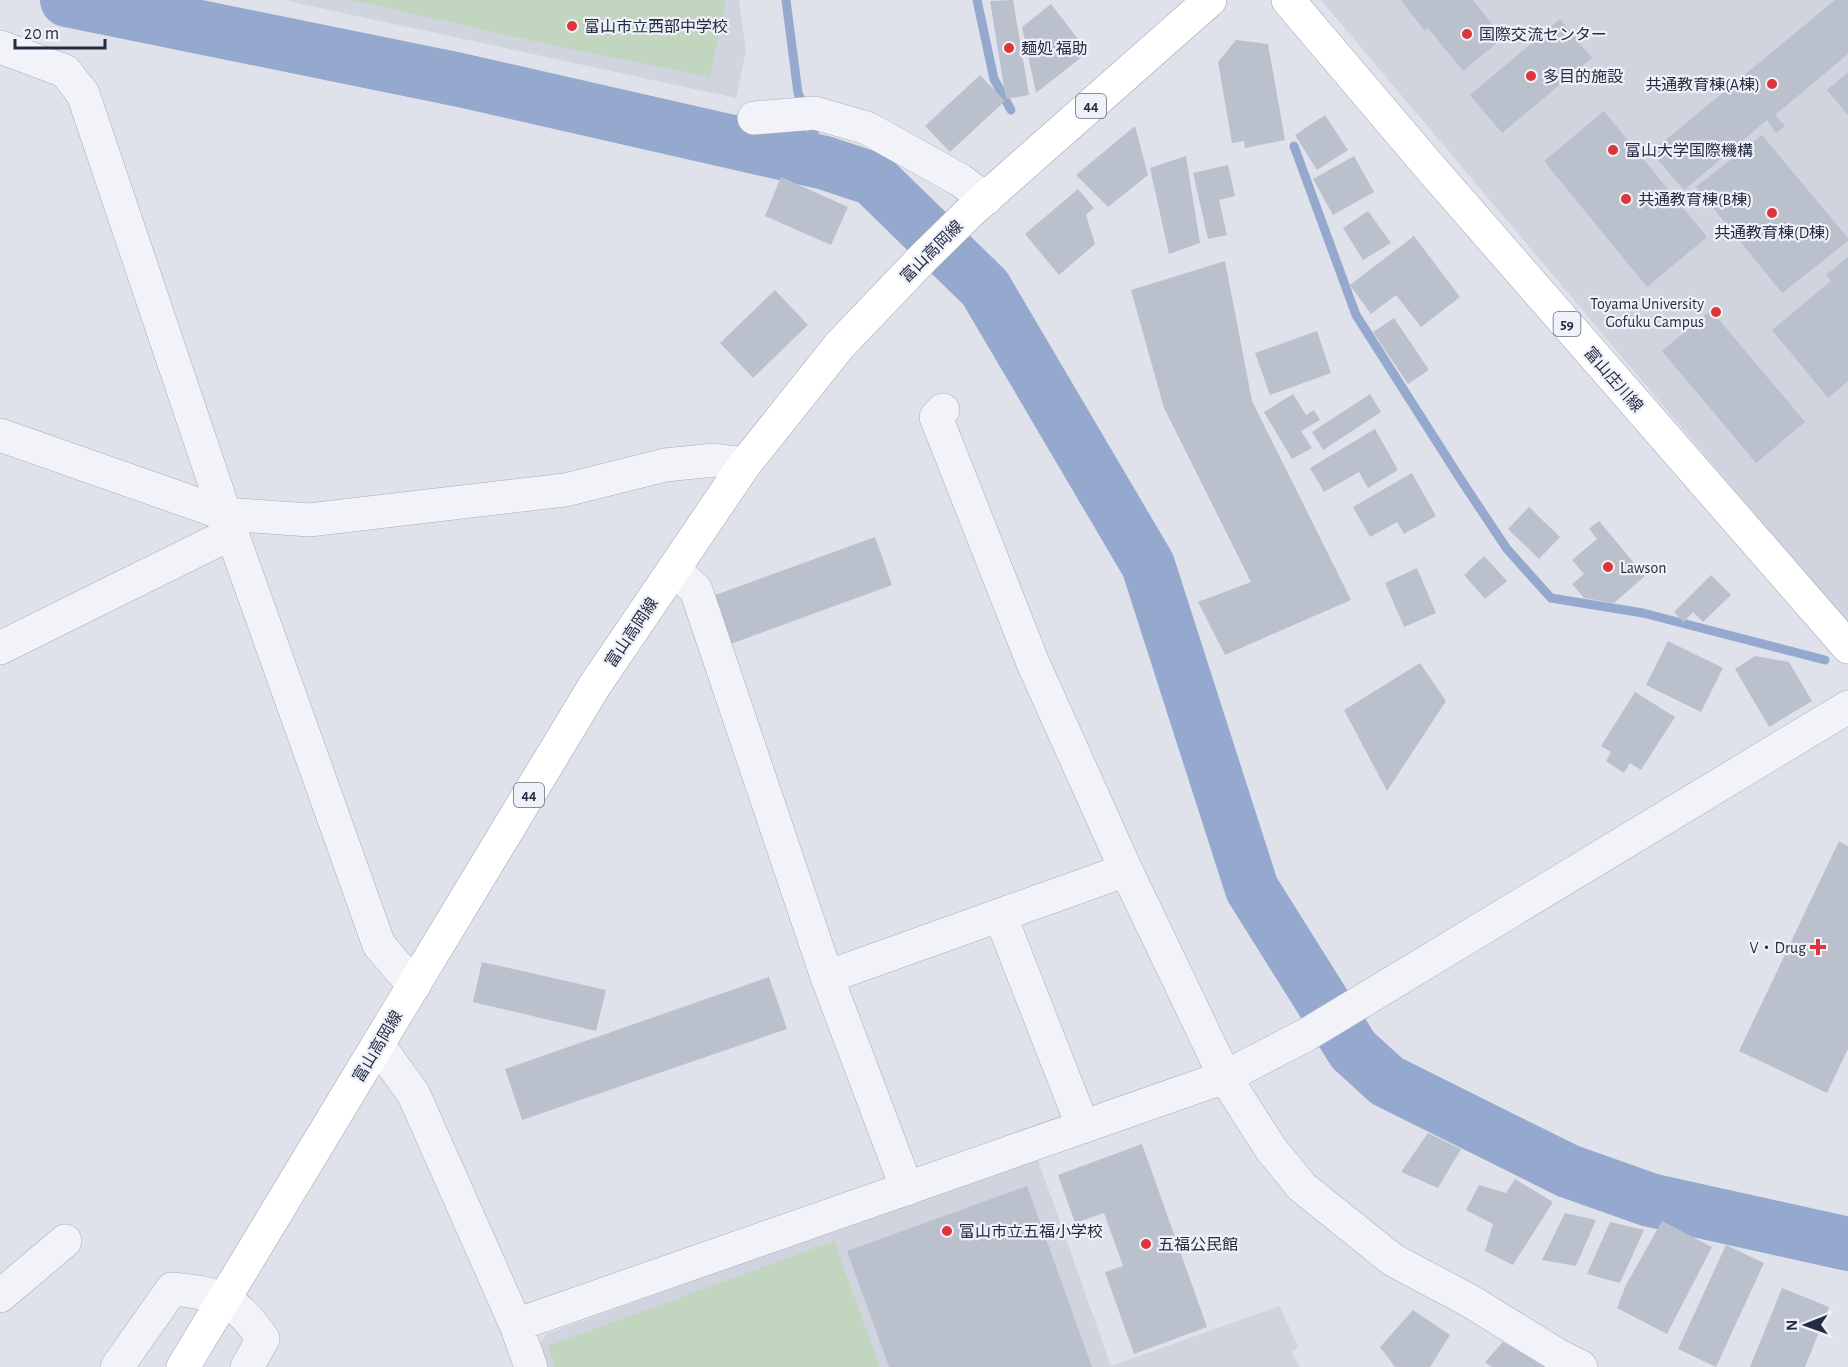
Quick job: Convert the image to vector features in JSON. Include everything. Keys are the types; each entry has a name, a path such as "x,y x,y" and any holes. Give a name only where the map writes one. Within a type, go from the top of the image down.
{"main road":[{"name":"富山高岡線","path":"183,1367 596,685 745,464 839,346 923,258 979,205 1210,0"},
{"name":"富山庄川線","path":"1288,0 1428,165 1848,647"}],"street":[{"path":"0,47 65,71 83,94 228,524 380,945 414,986"},
{"path":"754,118 806,113 867,128 960,180 979,205"},
{"path":"943,410 936,417 1020,630 1126,870 1225,1077 1271,1149 1302,1187 1393,1260 1470,1301 1581,1367"},
{"path":"0,435 228,524 309,520 565,490 665,465 714,460 745,464"},
{"path":"0,648 228,524"},
{"path":"674,569 696,590 827,977 907,1189"},
{"path":"516,1325 1225,1077 1306,1035 1848,707"},
{"path":"827,977 1126,870"},
{"path":"1000,915 1083,1127"},
{"path":"378,1045 413,1093 516,1325 531,1367"},
{"path":"0,1296 65,1241"},
{"path":"117,1367 172,1289 196,1291 224,1299 248,1317 263,1339 247,1367"}],"shaded area":[{"name":"富山市立西部中学校","path":"283,0 739,0 746,51 736,98"},
{"name":"Toyama University Gofuku Campus","path":"1321,0 1848,0 1848,625"},
{"name":"富山市立五福小学校","path":"1037,1157 1111,1366 1280,1306 1298,1347 1291,1352 1300,1367 541,1367 536,1353 546,1334"}],"green space":[{"name":"富山市立西部中学校","path":"351,0 726,0 710,77 551,45"},
{"path":"834,1241 880,1367 555,1367 548,1346"}],"building":[{"name":"麺処 福助","path":"1013,0 1029,95 1006,99 990,1"},
{"name":"国際交流センター","path":"1473,0 1503,38 1463,71 1428,28 1425,31 1401,1"},
{"name":"共通教育棟(A棟)","path":"1835,0 1848,0 1848,54 1775,115 1785,126 1776,133 1767,120 1684,190 1651,152"},
{"path":"1051,4 1088,52 1036,93 1022,27"},
{"name":"多目的施設","path":"1560,19 1592,58 1502,133 1470,95"},
{"path":"1236,40 1268,44 1285,140 1245,148 1244,141 1232,143 1218,62"},
{"path":"1848,72 1848,115 1827,90"},
{"path":"980,75 1005,101 950,152 925,126"},
{"name":"共通教育棟(B棟)","path":"1604,111 1707,237 1647,287 1544,161"},
{"path":"1325,115 1348,150 1317,170 1295,135"},
{"path":"1135,126 1148,175 1108,207 1076,175"},
{"name":"共通教育棟(D棟)","path":"1762,135 1848,238 1848,241 1782,293 1696,187"},
{"path":"1186,156 1200,243 1169,254 1150,168"},
{"path":"1354,156 1374,192 1333,215 1313,179"},
{"path":"1228,165 1235,196 1219,200 1227,235 1208,239 1193,173"},
{"path":"781,177 848,207 831,245 765,216"},
{"path":"1078,189 1094,208 1086,215 1095,244 1059,275 1025,234"},
{"path":"1368,211 1391,243 1363,260 1343,228"},
{"path":"1414,236 1460,297 1421,327 1396,295 1371,314 1350,285"},
{"path":"1848,257 1848,381 1828,398 1772,330 1831,281 1826,275"},
{"path":"1225,261 1252,401 1351,600 1225,655 1198,602 1251,582 1164,408 1131,290"},
{"path":"775,290 808,325 753,378 720,343"},
{"path":"1711,310 1805,422 1756,463 1662,351"},
{"path":"1394,318 1429,370 1408,384 1373,332"},
{"path":"1317,331 1331,373 1270,395 1255,353"},
{"path":"1293,394 1306,415 1314,410 1320,420 1301,431 1312,448 1292,459 1264,412"},
{"path":"1370,394 1381,412 1323,450 1312,432"},
{"path":"1375,429 1398,470 1368,488 1359,472 1324,492 1310,468"},
{"path":"1412,473 1436,516 1404,534 1397,522 1370,537 1353,507"},
{"path":"1529,507 1560,537 1539,559 1508,529"},
{"name":"Lawson","path":"1599,521 1645,576 1614,603 1584,598 1572,584 1584,574 1572,560 1597,539 1589,529"},
{"path":"875,537 892,585 728,645 710,597"},
{"path":"1484,556 1507,581 1485,599 1464,575"},
{"path":"1417,568 1436,613 1404,627 1385,583"},
{"path":"1711,575 1731,595 1703,622 1693,612 1684,622 1674,612"},
{"path":"1668,641 1723,668 1701,712 1646,685"},
{"path":"1755,656 1789,662 1812,701 1769,727 1735,669"},
{"path":"1420,663 1446,701 1387,791 1344,710"},
{"path":"1635,692 1675,717 1641,770 1630,763 1624,773 1606,761 1611,752 1601,746"},
{"name":"V・Drug","path":"1839,841 1848,846 1848,1049 1827,1093 1739,1051"},
{"path":"482,962 606,990 596,1031 473,1002"},
{"path":"769,977 787,1029 522,1120 505,1069"},
{"path":"1428,1133 1461,1149 1438,1188 1401,1172"},
{"name":"五福公民館","path":"1142,1144 1207,1327 1134,1354 1105,1272 1123,1266 1104,1213 1075,1223 1058,1175"},
{"path":"1515,1179 1553,1202 1513,1265 1485,1251 1493,1224 1466,1210 1479,1185 1506,1193"},
{"path":"1027,1186 1092,1367 889,1367 847,1251"},
{"path":"1565,1213 1596,1220 1576,1266 1542,1260"},
{"path":"1662,1221 1712,1247 1667,1334 1617,1308 1626,1285"},
{"path":"1610,1222 1644,1230 1620,1283 1587,1274"},
{"path":"1726,1245 1764,1263 1716,1367 1678,1349"},
{"path":"1782,1288 1829,1307 1805,1367 1750,1367"},
{"path":"1413,1310 1450,1335 1430,1367 1395,1367 1380,1347"},
{"path":"1503,1342 1548,1367 1492,1367 1485,1362"}],"waterway":[{"path":"67,0 460,80 825,163 873,179 985,288 1148,565 1252,889 1353,1050 1387,1081 1568,1171 1650,1200 1848,1244"},
{"path":"786,0 798,93 804,108"},
{"path":"977,0 994,79 1011,110"},
{"path":"809,120 825,163"},
{"path":"1294,146 1356,315 1507,549 1551,598 1643,613 1825,660"}],"place":[{"name":"富山市立西部中学校","path":"572,26"},
{"name":"国際交流センター","path":"1467,34"},
{"name":"麺処 福助","path":"1009,48"},
{"name":"多目的施設","path":"1531,76"},
{"name":"共通教育棟(A棟)","path":"1772,84"},
{"name":"富山大学国際機構","path":"1613,150"},
{"name":"共通教育棟(B棟)","path":"1626,199"},
{"name":"共通教育棟(D棟)","path":"1772,213"},
{"name":"Toyama University Gofuku Campus","path":"1716,312"},
{"name":"Lawson","path":"1608,567"},
{"name":"V・Drug","path":"1818,947"},
{"name":"富山市立五福小学校","path":"947,1231"},
{"name":"五福公民館","path":"1146,1244"}]}
